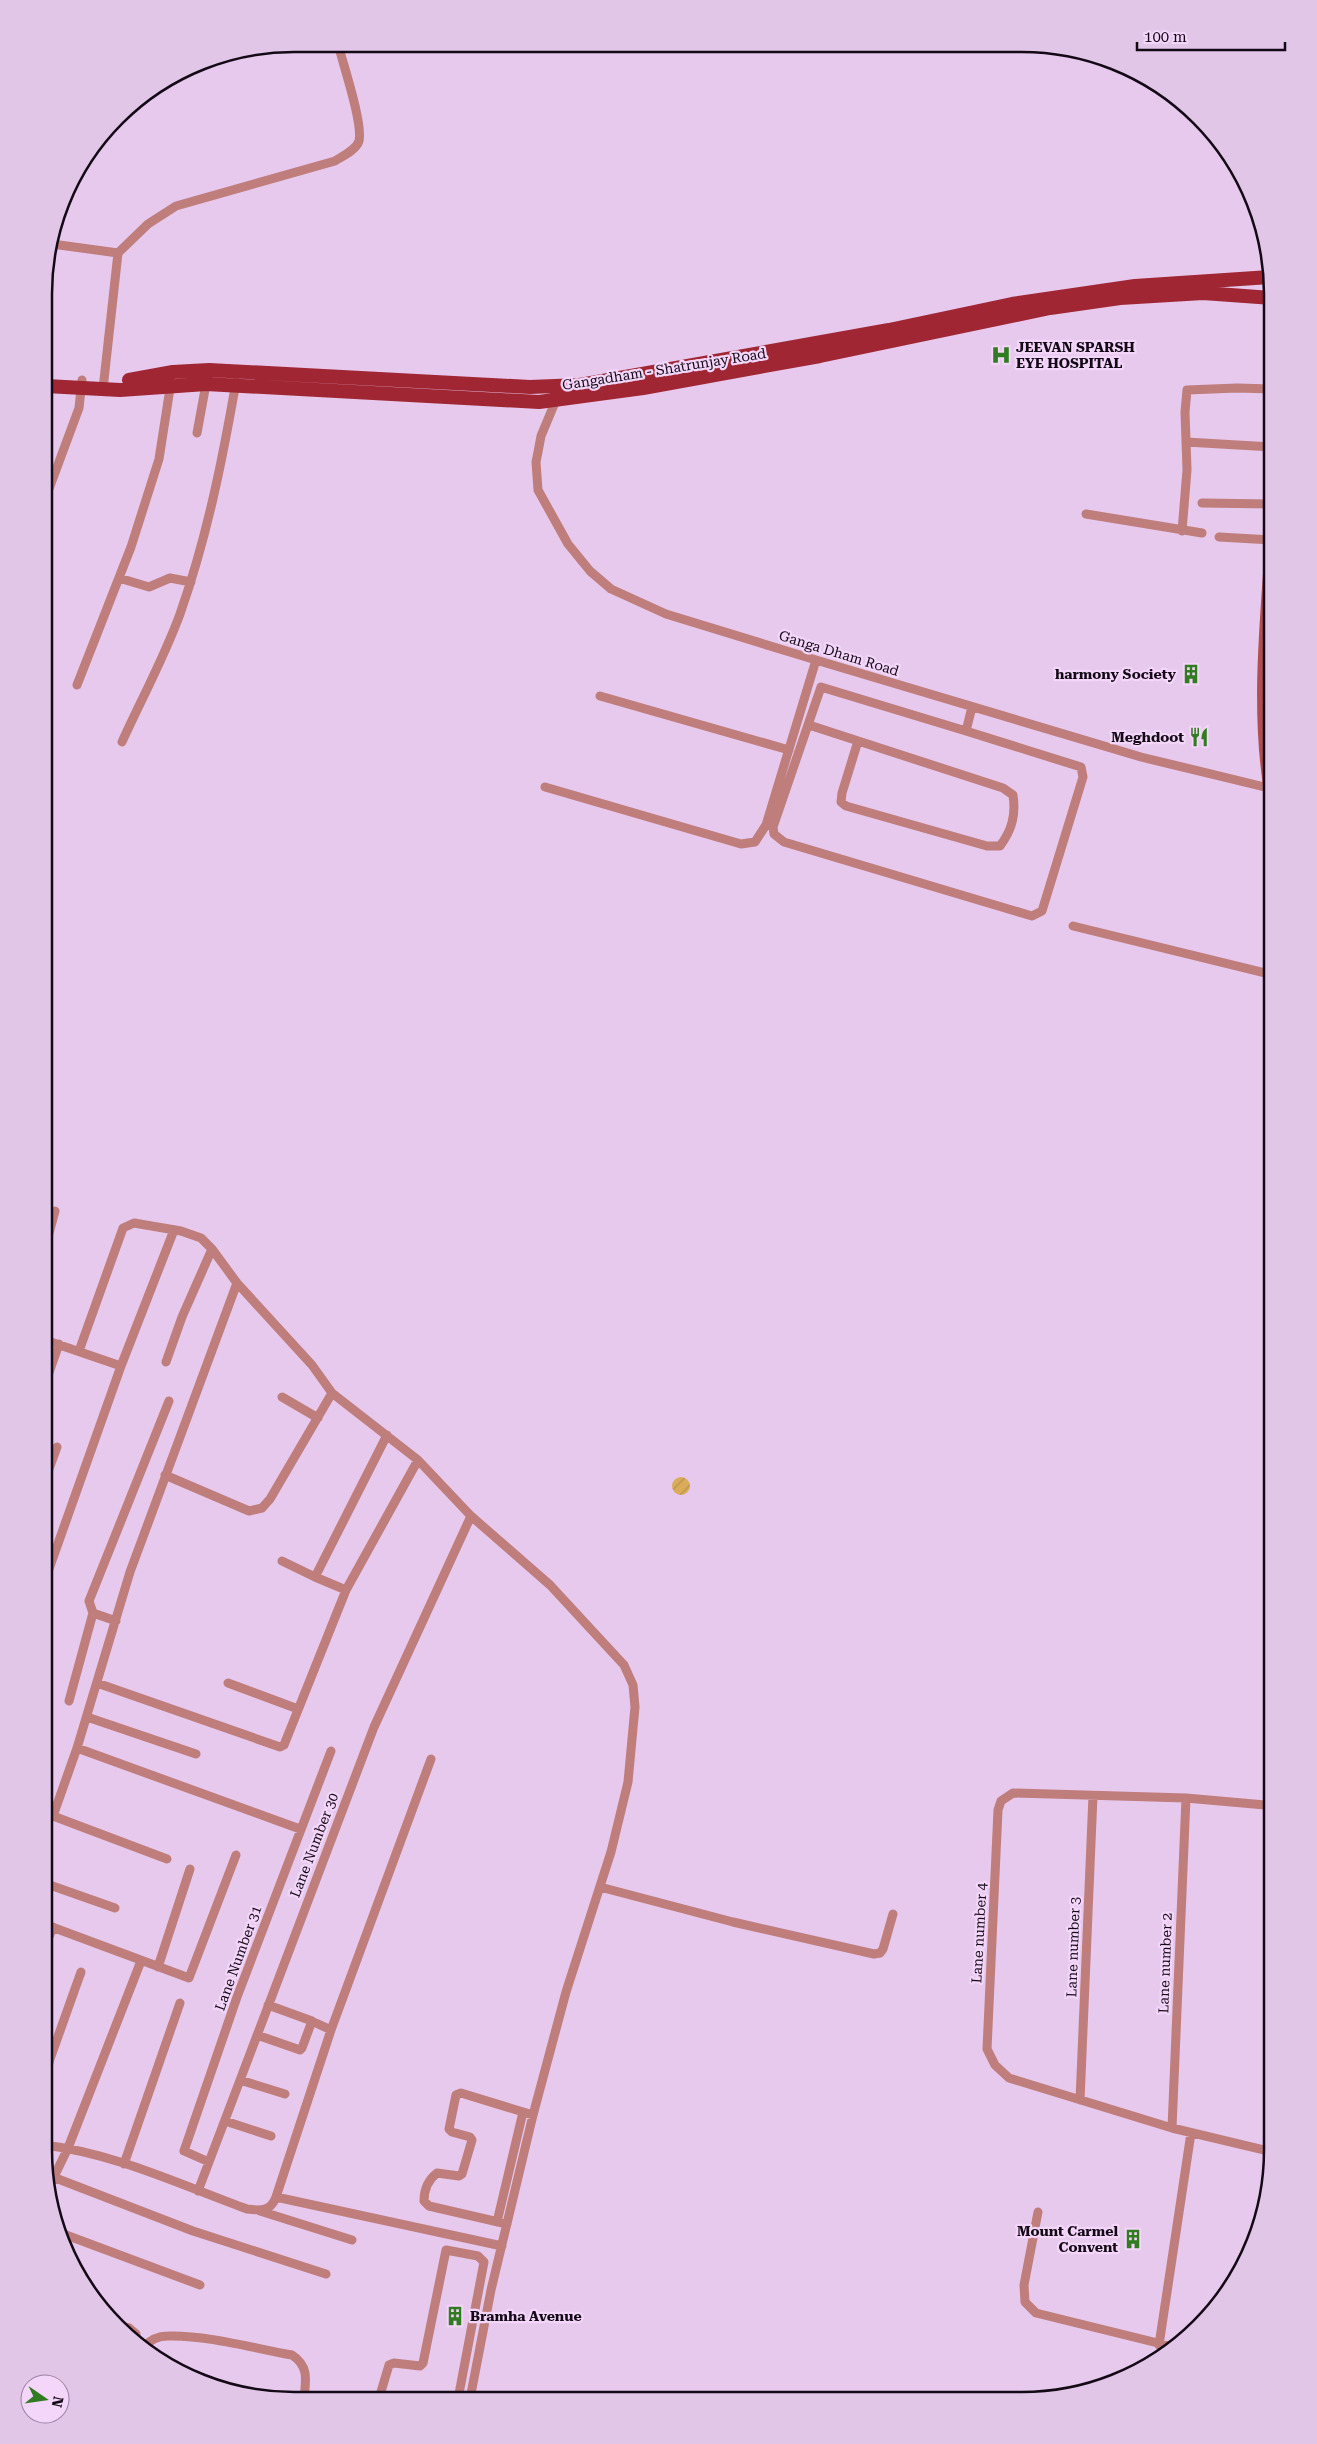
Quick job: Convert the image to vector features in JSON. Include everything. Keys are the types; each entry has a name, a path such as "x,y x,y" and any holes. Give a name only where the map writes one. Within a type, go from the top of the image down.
{"main road":[{"name":"Gangadham - Shatrunjay Road","path":"103,385 140,380 173,372 362,394 538,402 580,385 889,330 1012,304 1135,286 1264,278"},
{"name":"Gangadham - Shatrunjay Road","path":"52,386 82,384 170,386 206,384 237,379 363,378 506,386 557,393 643,388 820,356 1050,308 1120,298 1203,293 1264,297"},
{"name":"Gangadham - Shatrunjay Road","path":"52,379 82,384"},
{"path":"1264,655 1264,734"}],"street":[{"path":"103,385 118,253 148,224 176,206 335,161 350,152 358,141 358,121 340,52"},
{"path":"58,245 118,253"},
{"path":"78,685 131,547 158,459 173,372"},
{"path":"362,394 363,378"},
{"path":"122,742 179,617 191,582 214,504 237,379"},
{"path":"52,482 69,438 78,408 82,384"},
{"path":"197,433 206,384"},
{"path":"1182,531 1187,470 1187,390 1237,388 1264,390"},
{"name":"Ganga Dham Road","path":"557,393 542,436 536,462 538,490 568,544 590,570 611,589 666,614 816,660 1141,758 1264,787"},
{"path":"1186,442 1264,447"},
{"path":"1202,503 1264,504"},
{"path":"1086,514 1202,533"},
{"path":"1219,537 1264,540"},
{"path":"119,578 149,587 170,578 191,582"},
{"path":"545,787 741,844 755,842 766,825 816,660"},
{"path":"821,688 966,731 1080,767 1083,777 1046,904 1042,910 1032,916 784,842 774,834 773,827 821,688"},
{"path":"600,696 789,750"},
{"path":"966,731 972,707"},
{"path":"809,725 1002,788 1013,795 1015,812 1008,835 1000,846 987,846 846,806 841,802 842,793 858,741"},
{"path":"1073,926 1264,973"},
{"path":"52,1222 55,1211"},
{"path":"79,1352 123,1228 134,1223 197,1235 212,1249 237,1283 312,1365 332,1394 418,1460 471,1516 550,1585 624,1665 633,1685 635,1707 628,1782 611,1852 566,1992 533,2116 502,2246 471,2392"},
{"path":"52,1561 121,1366 174,1230"},
{"path":"166,1362 182,1317 212,1249"},
{"path":"52,1806 77,1748 130,1572 237,1283"},
{"path":"52,1342 121,1366"},
{"path":"52,1364 59,1344"},
{"path":"165,1475 249,1511 262,1508 270,1499 332,1394"},
{"path":"282,1396 318,1418"},
{"path":"116,1621 93,1613 89,1607 91,1593 169,1401"},
{"path":"315,1577 387,1436"},
{"path":"52,1460 57,1447"},
{"path":"97,1683 280,1746 284,1745 346,1590 418,1460"},
{"name":"Lane Number 30","path":"198,2191 374,1727 471,1516"},
{"path":"282,1561 346,1590"},
{"path":"69,1701 93,1613"},
{"path":"228,1683 298,1709"},
{"path":"87,1717 196,1754"},
{"path":"77,1748 300,1829"},
{"name":"Lane Number 31","path":"209,2162 184,2151 237,1997 331,1751"},
{"path":"258,2211 267,2209 274,2203 331,2030 431,1759"},
{"name":"Lane number 4","path":"1080,2100 1009,2078 995,2065 987,2049 998,1810 1001,1801 1013,1793 1093,1796"},
{"path":"1093,1796 1186,1798 1264,1805"},
{"name":"Lane number 3","path":"1080,2100 1093,1796"},
{"name":"Lane number 2","path":"1172,2128 1186,1798"},
{"path":"52,1816 167,1859"},
{"path":"52,1927 190,1978 236,1855"},
{"path":"158,1967 190,1869"},
{"path":"52,1886 115,1908"},
{"path":"600,1887 733,1922 874,1954 880,1953 883,1949 893,1914"},
{"path":"54,2175 68,2148 141,1961"},
{"path":"52,2046 81,1972"},
{"path":"124,2164 180,2003"},
{"path":"257,2035 300,2050 312,2021 268,2005"},
{"path":"316,2024 331,2030"},
{"path":"240,2080 285,2094"},
{"path":"507,2224 429,2206 424,2201 424,2195 427,2185 437,2173 459,2176 462,2174 472,2140 470,2137 452,2132 449,2129 456,2095 461,2093 533,2116"},
{"path":"1080,2100 1172,2128 1264,2150"},
{"path":"497,2222 523,2112"},
{"path":"225,2121 271,2136"},
{"path":"1159,2345 1191,2132"},
{"path":"52,2146 68,2148 124,2164 198,2191 352,2240"},
{"path":"55,2182 193,2231 326,2274"},
{"path":"276,2197 502,2246"},
{"path":"1038,2212 1024,2285 1025,2302 1036,2313 1164,2346"},
{"path":"69,2236 200,2285"},
{"path":"381,2392 388,2365 394,2363 420,2366 423,2364 446,2250 478,2256 484,2262 459,2392"},
{"path":"148,2342 166,2336 199,2339 292,2355 305,2368 304,2392"}],"shaded area":[{"path":"681,1477 687,1480 690,1486 687,1492 681,1495 675,1492 672,1486 675,1480"}],"place":[{"name":"JEEVAN SPARSH EYE HOSPITAL","path":"1001,355"},
{"name":"harmony Society","path":"1191,674"},
{"name":"Meghdoot","path":"1199,737"},
{"name":"Mount Carmel Convent","path":"1133,2239"},
{"name":"Bramha Avenue","path":"455,2316"}]}
